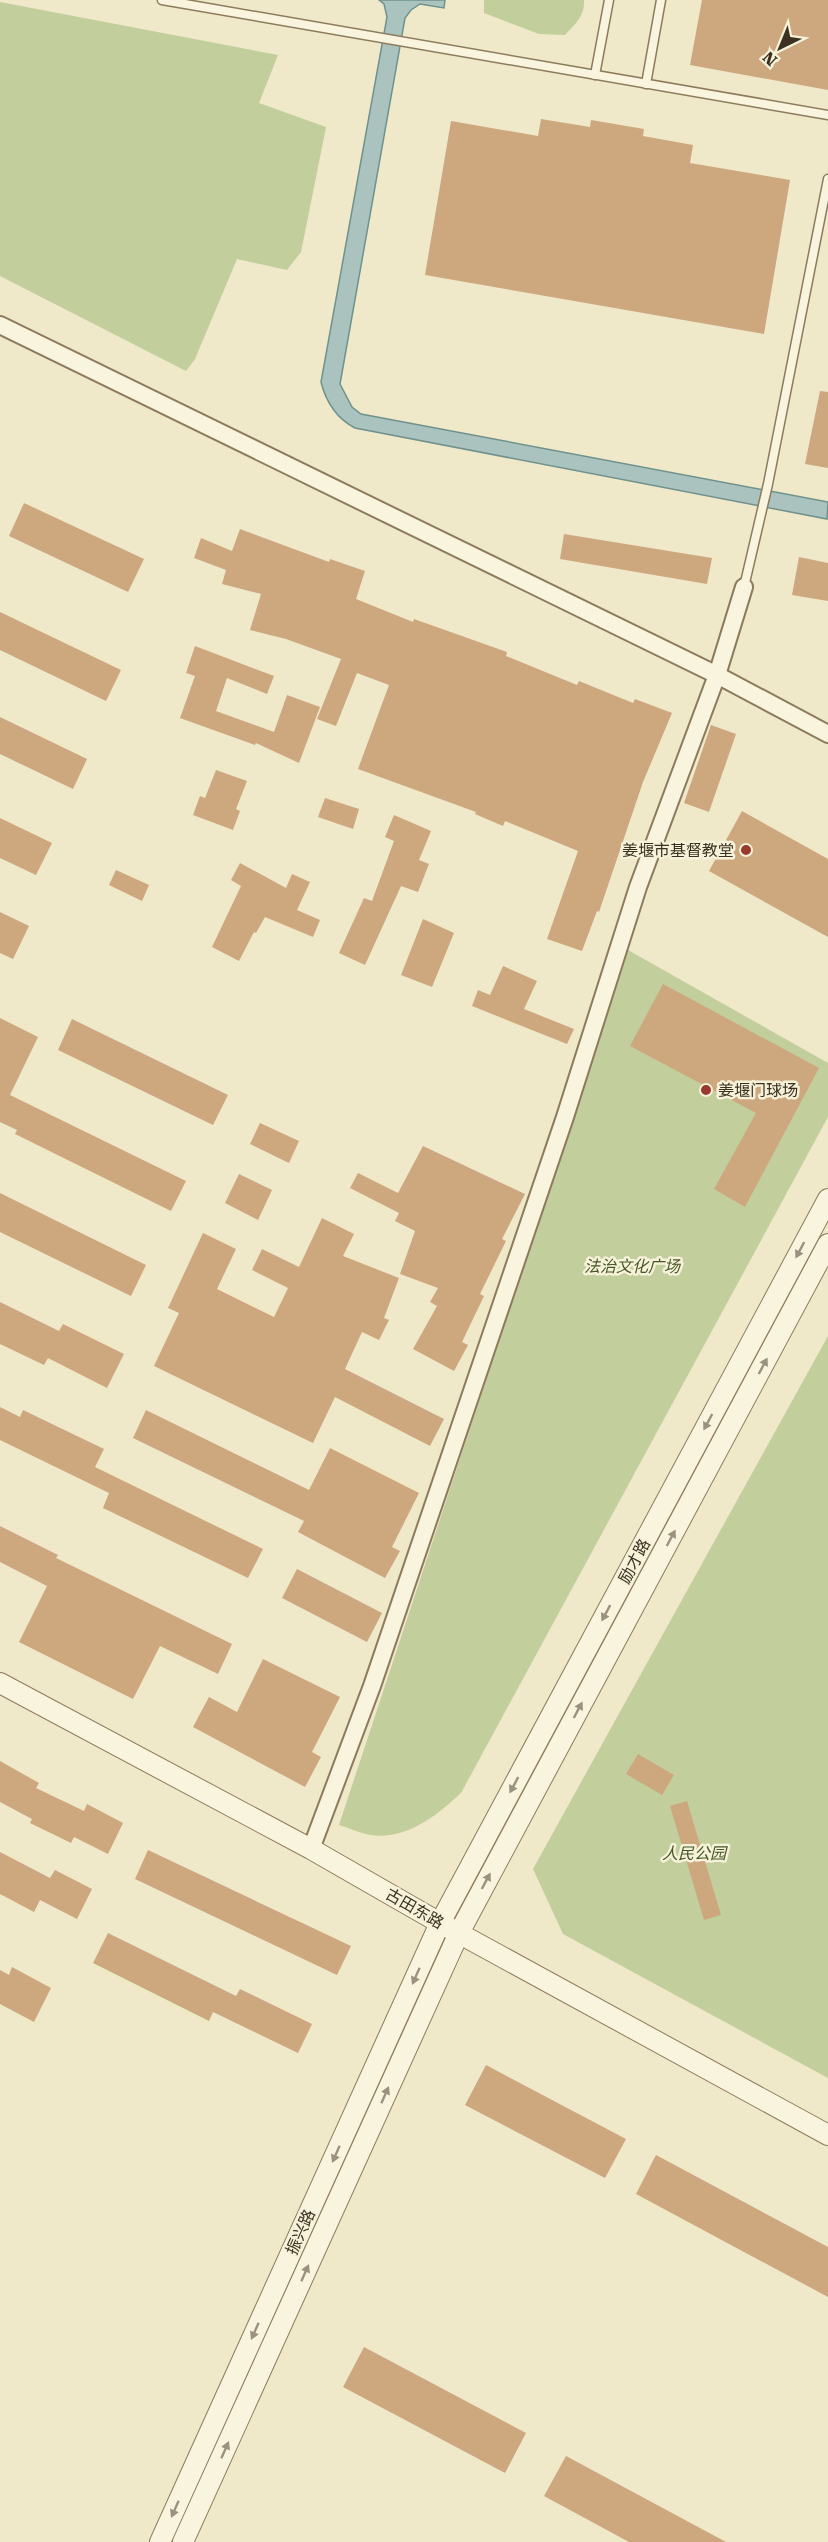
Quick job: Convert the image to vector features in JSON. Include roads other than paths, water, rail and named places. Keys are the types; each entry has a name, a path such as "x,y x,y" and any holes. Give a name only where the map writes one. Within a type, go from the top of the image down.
{"street":[{"path":"0,325 717,675 828,734"},
{"path":"312,1849 372,1686 558,1139 638,887 717,675 744,587"},
{"name":"励才路","path":"440,1923 828,1199"},
{"name":"励才路","path":"459,1933 828,1244"},
{"name":"古田东路","path":"0,1683 312,1849 440,1923 828,2135"},
{"name":"振兴路","path":"160,2542 440,1923"},
{"name":"振兴路","path":"183,2542 459,1933"}],"lane":[{"path":"162,0 828,116"},
{"path":"596,75 609,0"},
{"path":"646,84 661,0"},
{"path":"744,587 768,484 828,179"}],"water":[{"path":"379,0 445,0 444,8 420,4 405,18 340,384 352,407 361,414 828,502 827,519 355,428 337,414 329,403 321,382 387,17 384,4"}],"place":[{"name":"姜堰市基督教堂","path":"746,850"},
{"name":"姜堰门球场","path":"706,1090"}],"park label":[{"name":"法治文化广场","path":"632,1266"},
{"name":"人民公园","path":"694,1853"}]}
